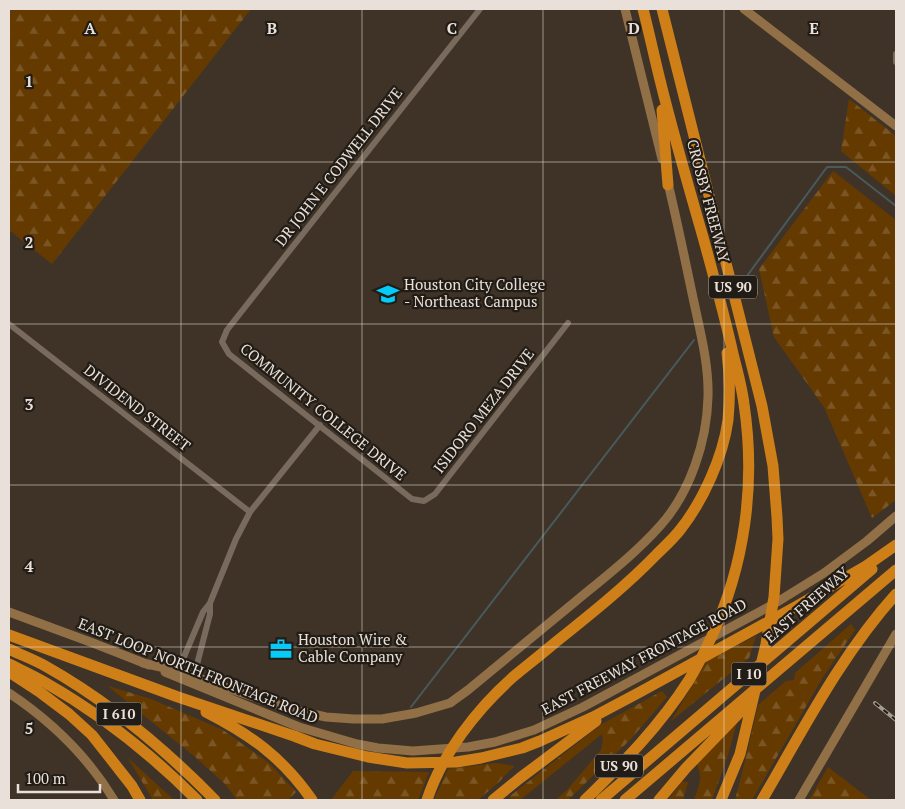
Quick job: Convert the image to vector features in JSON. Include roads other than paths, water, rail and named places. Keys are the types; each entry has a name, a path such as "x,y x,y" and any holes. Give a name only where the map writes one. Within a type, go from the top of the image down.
{"highway":[{"name":"CROSBY FREEWAY","path":"585,800 652,731 690,679 728,597 744,534 748,509 748,448 744,402 721,304 660,81 643,9"},
{"name":"CROSBY FREEWAY","path":"662,9 735,296 767,432 773,466 778,539 774,597 766,644 733,780"},
{"path":"660,81 668,184"},
{"path":"428,799 434,782 448,755 470,723 489,702 512,678 596,610 644,567 679,531 691,515 715,467 728,423 730,400 728,356 721,304"},
{"path":"9,635 178,697 315,744 368,758 408,763 456,762 509,752 540,741 626,700 822,592 896,547"},
{"name":"EAST FREEWAY","path":"601,800 896,547"},
{"name":"EAST FREEWAY","path":"625,800 896,570"},
{"path":"762,800 830,683 862,636 896,594"},
{"name":"I 610","path":"9,649 46,666 111,708 145,734 190,774 215,800"},
{"path":"659,800 707,745 794,657"},
{"name":"I 610","path":"9,664 44,682 104,720 147,754 197,800"},
{"path":"9,672 69,714 92,735 132,786 140,800"},
{"path":"178,697 225,722 276,757 312,800"},
{"path":"494,800 599,718 626,700"},
{"path":"721,800 733,780"},
{"path":"730,800 733,780"}],"main road":[{"path":"143,663 178,671 284,707 326,717 382,719 416,713 450,703 468,690 624,561 661,525 687,486 706,425 708,397 705,352 668,184 625,9"},
{"path":"744,9 896,126"},
{"name":"EAST FREEWAY FRONTAGE ROAD","path":"378,748 413,751 468,747 495,742 534,730 583,707 774,604 824,573 867,541 896,516"},
{"name":"EAST LOOP NORTH FRONTAGE ROAD","path":"9,612 93,643 299,727 338,739 378,748"},
{"path":"798,800 896,634"},
{"path":"9,693 20,700 72,746 85,760 114,800"}],"street":[{"name":"DR JOHN E CODWELL DRIVE","path":"222,342 227,330 480,9"},
{"path":"896,55 896,62"},
{"name":"ISIDORO MEZA DRIVE","path":"412,499 424,501 434,494 568,323"},
{"name":"DIVIDEND STREET","path":"9,324 250,512"},
{"name":"COMMUNITY COLLEGE DRIVE","path":"222,342 229,354 412,499"},
{"path":"178,671 203,612 210,603 236,539 250,512 320,425"},
{"path":"194,676 210,614 210,603"},
{"path":"194,634 204,638"}],"waterway":[{"path":"744,280 827,167 846,167 896,206"},
{"path":"411,707 694,340"}],"railway":[{"path":"875,703 896,720"}],"place":[{"name":"Houston City College - Northeast Campus","path":"388,294"},
{"name":"Houston Wire & Cable Company","path":"281,649"}]}
